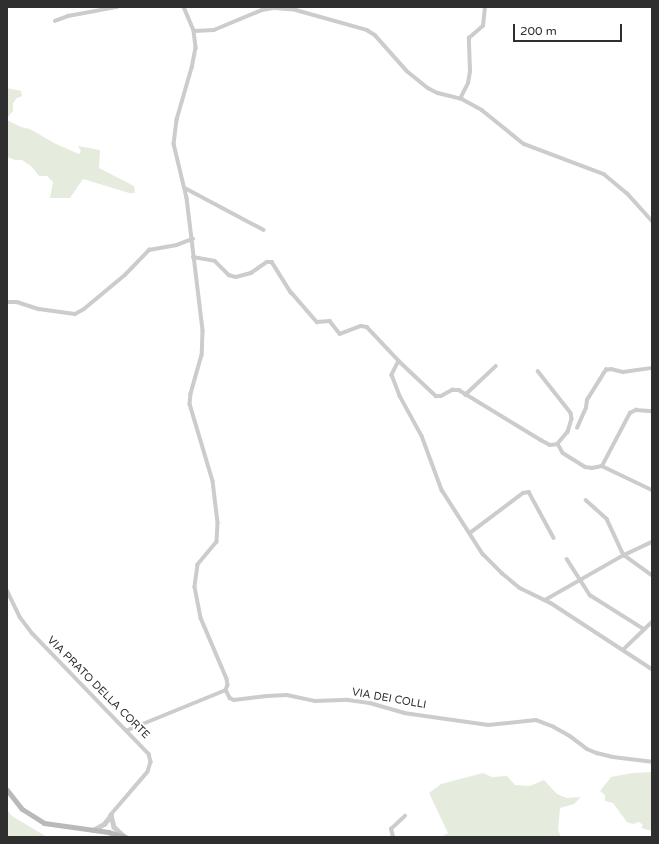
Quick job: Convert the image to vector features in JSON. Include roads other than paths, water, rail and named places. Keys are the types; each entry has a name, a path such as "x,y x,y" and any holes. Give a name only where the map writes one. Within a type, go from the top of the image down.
{"main road":[{"path":"7,790 20,807 37,820 51,825 108,832 125,837"}],"street":[{"path":"55,22 73,15 117,7"},
{"path":"128,730 226,690 228,685 227,677 201,618 196,590 197,568 216,544 218,523 213,481 190,404 191,394 201,361 203,337 193,257 193,239 185,188 174,148 174,138 178,117 195,57 196,41 194,31 184,7"},
{"path":"460,99 470,74 469,38 483,26 485,7"},
{"path":"194,31 217,29 269,8 284,8 301,11 369,31 375,35 403,68 436,93 460,99 487,113 524,144 606,175 629,195 652,221"},
{"path":"185,188 264,230"},
{"path":"7,302 15,302 39,309 58,310 75,314 84,309 125,274 149,250 177,246 193,239"},
{"path":"193,257 213,260 229,275 234,277 247,274 266,262 272,262 291,292 316,321 321,323 330,321 340,334 366,326 399,361 436,396 441,396 455,389 546,443 558,444"},
{"path":"399,361 392,375 400,396 422,436 442,490 480,551 502,574 520,588 545,600 624,649 652,669"},
{"path":"465,395 496,366"},
{"path":"577,428 586,410 588,398 606,370 611,369 623,372 652,368"},
{"path":"538,371 571,413 572,419 568,430 558,444"},
{"path":"602,466 630,413 636,410 652,411"},
{"path":"558,444 563,453 585,467 592,468 602,466 652,490"},
{"path":"470,533 523,493 529,492 554,538"},
{"path":"586,500 605,517 624,555 652,575"},
{"path":"545,600 624,555 652,542"},
{"path":"567,559 580,581 593,598 644,629"},
{"name":"VIA PRATO DELLA CORTE","path":"7,590 22,620 33,634 148,751 150,756 150,766 146,774 111,815"},
{"path":"624,649 652,622"},
{"name":"VIA DEI COLLI","path":"226,690 230,698 234,700 285,695 315,701 348,700 370,703 402,712 488,725 526,720 538,721 566,733 585,748 597,754 652,762"},
{"path":"92,830 106,822 111,815"},
{"path":"111,815 113,824 117,831 125,837"},
{"path":"393,837 391,829 405,816"},
{"path":"106,822 108,832"},
{"path":"108,832 113,824"}]}
